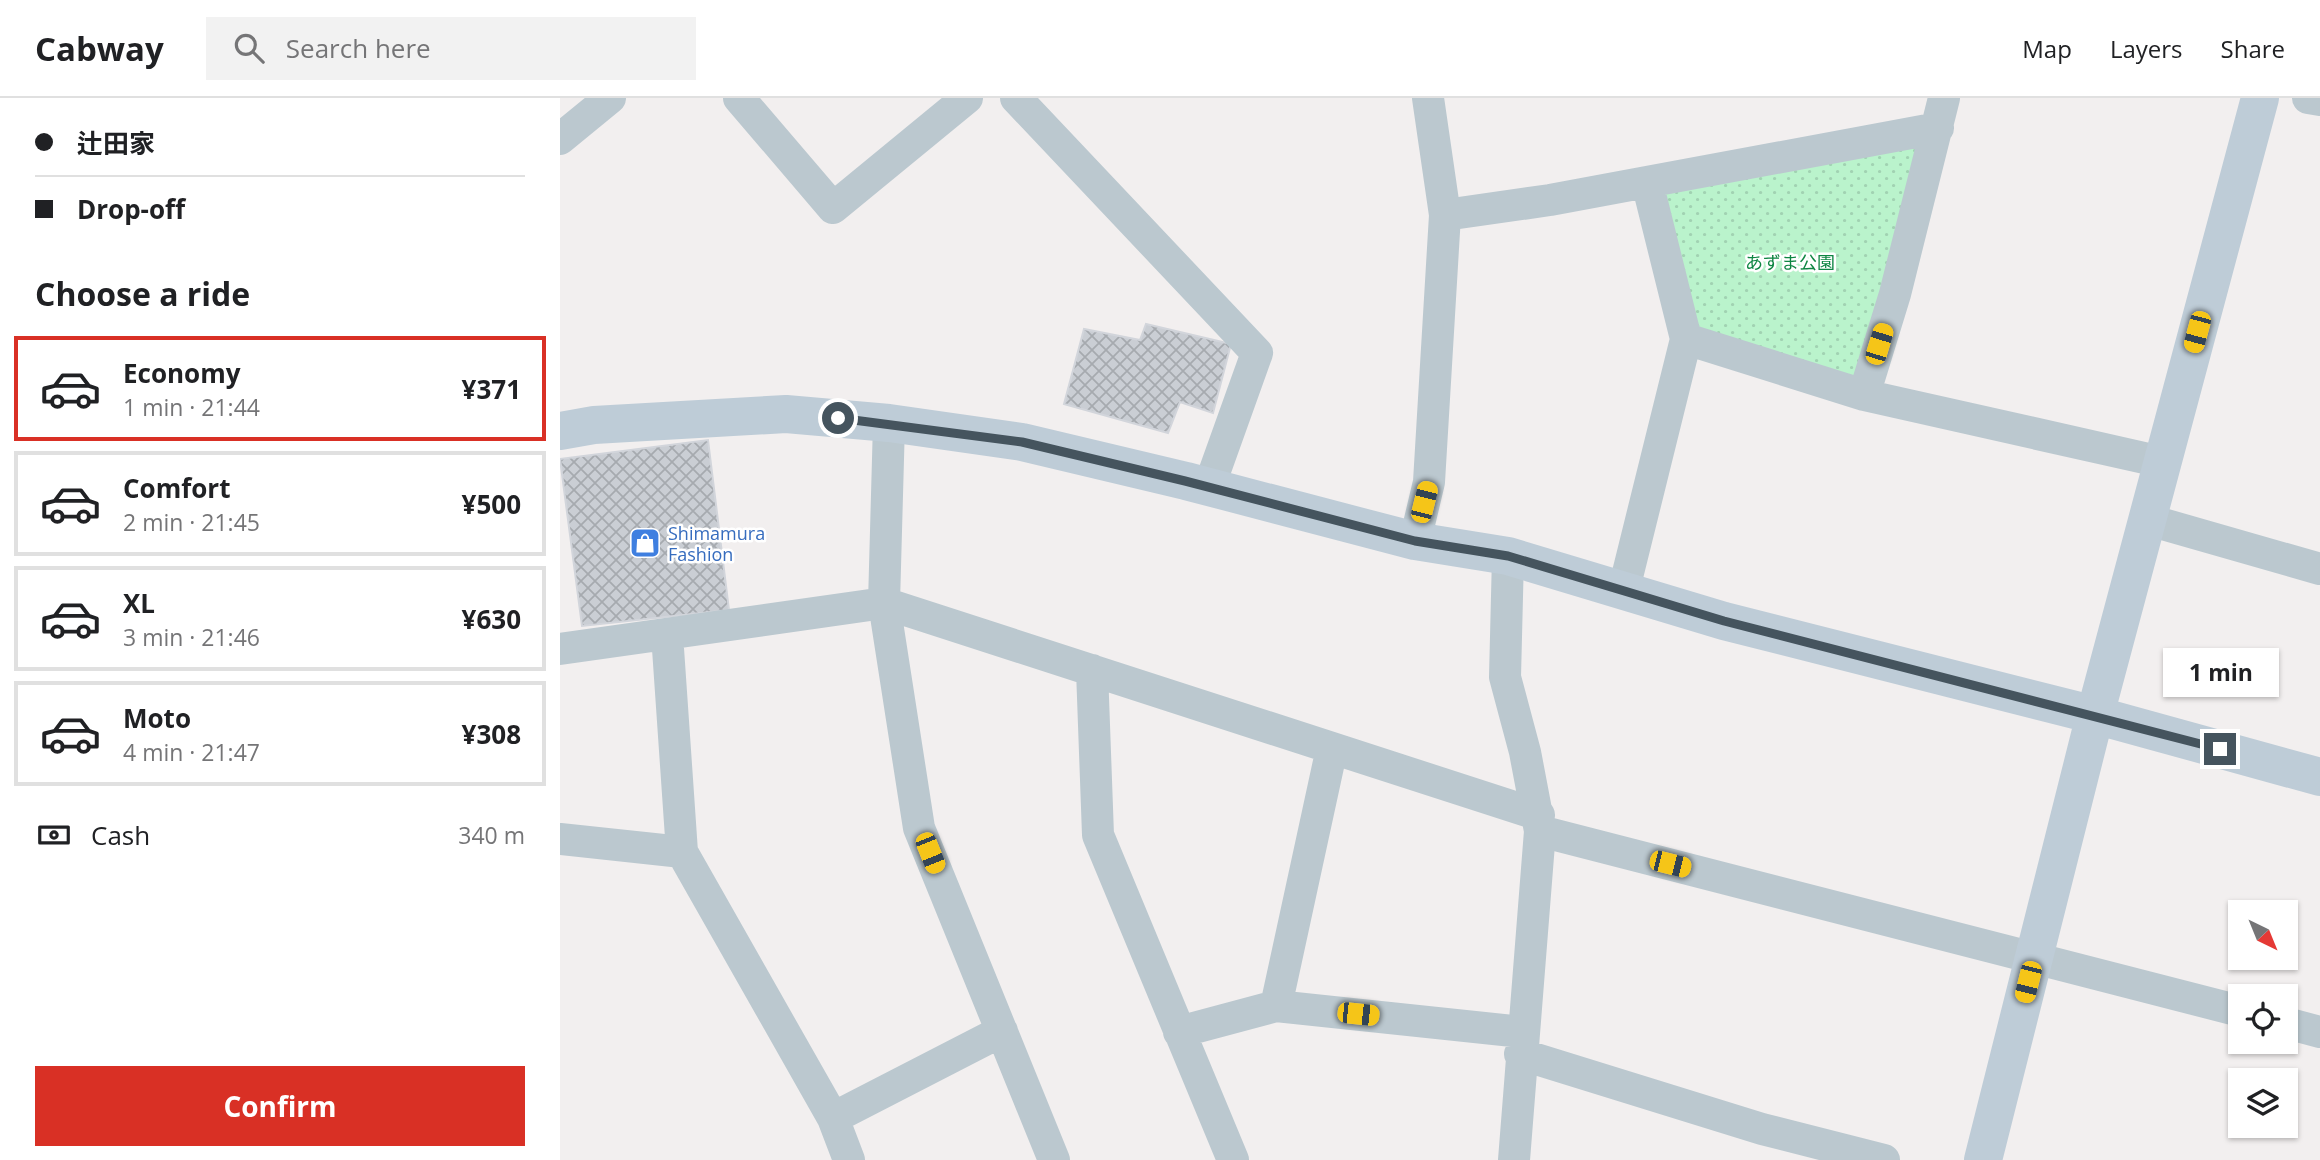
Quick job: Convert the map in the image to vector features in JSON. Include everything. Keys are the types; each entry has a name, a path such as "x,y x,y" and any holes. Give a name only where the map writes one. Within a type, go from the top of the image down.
{"street":[{"path":"560,139 610,98"},
{"path":"739,98 833,208 967,98"},
{"path":"1016,98 1256,353 1209,487"},
{"path":"1415,541 1429,482 1445,215 1428,98"},
{"path":"1864,395 1895,294 1944,98"},
{"path":"1983,1160 2095,715 2260,98"},
{"path":"2308,98 2320,100"},
{"path":"1445,215 1550,200 1938,128"},
{"path":"1624,589 1686,339 1647,181"},
{"path":"1686,339 1864,395 2162,462"},
{"path":"560,431 594,425 786,414 889,423 1022,442 1415,541 1508,556 1724,621 2095,715 2320,777"},
{"path":"889,423 884,603 919,828 1054,1160"},
{"path":"2149,520 2320,569"},
{"path":"1508,556 1505,677 1539,823 1514,1160"},
{"path":"560,649 884,603 1332,748 1539,823 2228,1008"},
{"path":"667,634 682,852 833,1118 849,1160"},
{"path":"1092,670 1098,835 1233,1160"},
{"path":"1276,1006 1332,748"},
{"path":"560,839 682,852"},
{"path":"1180,1032 1276,1006 1521,1043 1762,1129 1884,1160"},
{"path":"2298,1026 2320,1032"},
{"path":"833,1118 1002,1031"}],"green space":[{"name":"あずま公園","path":"1921,142 1857,381 1695,332 1661,191"}],"building":[{"path":"1146,324 1231,344 1213,413 1180,402 1168,433 1064,404 1084,329 1140,340"},
{"name":"Shimamura Fashion","path":"708,440 729,610 582,626 560,459"}],"place":[{"name":"Shimamura Fashion","path":"645,543"}],"route":[{"path":"838,418 1022,442 1415,541 1508,556 1724,621 2220,749"}]}
